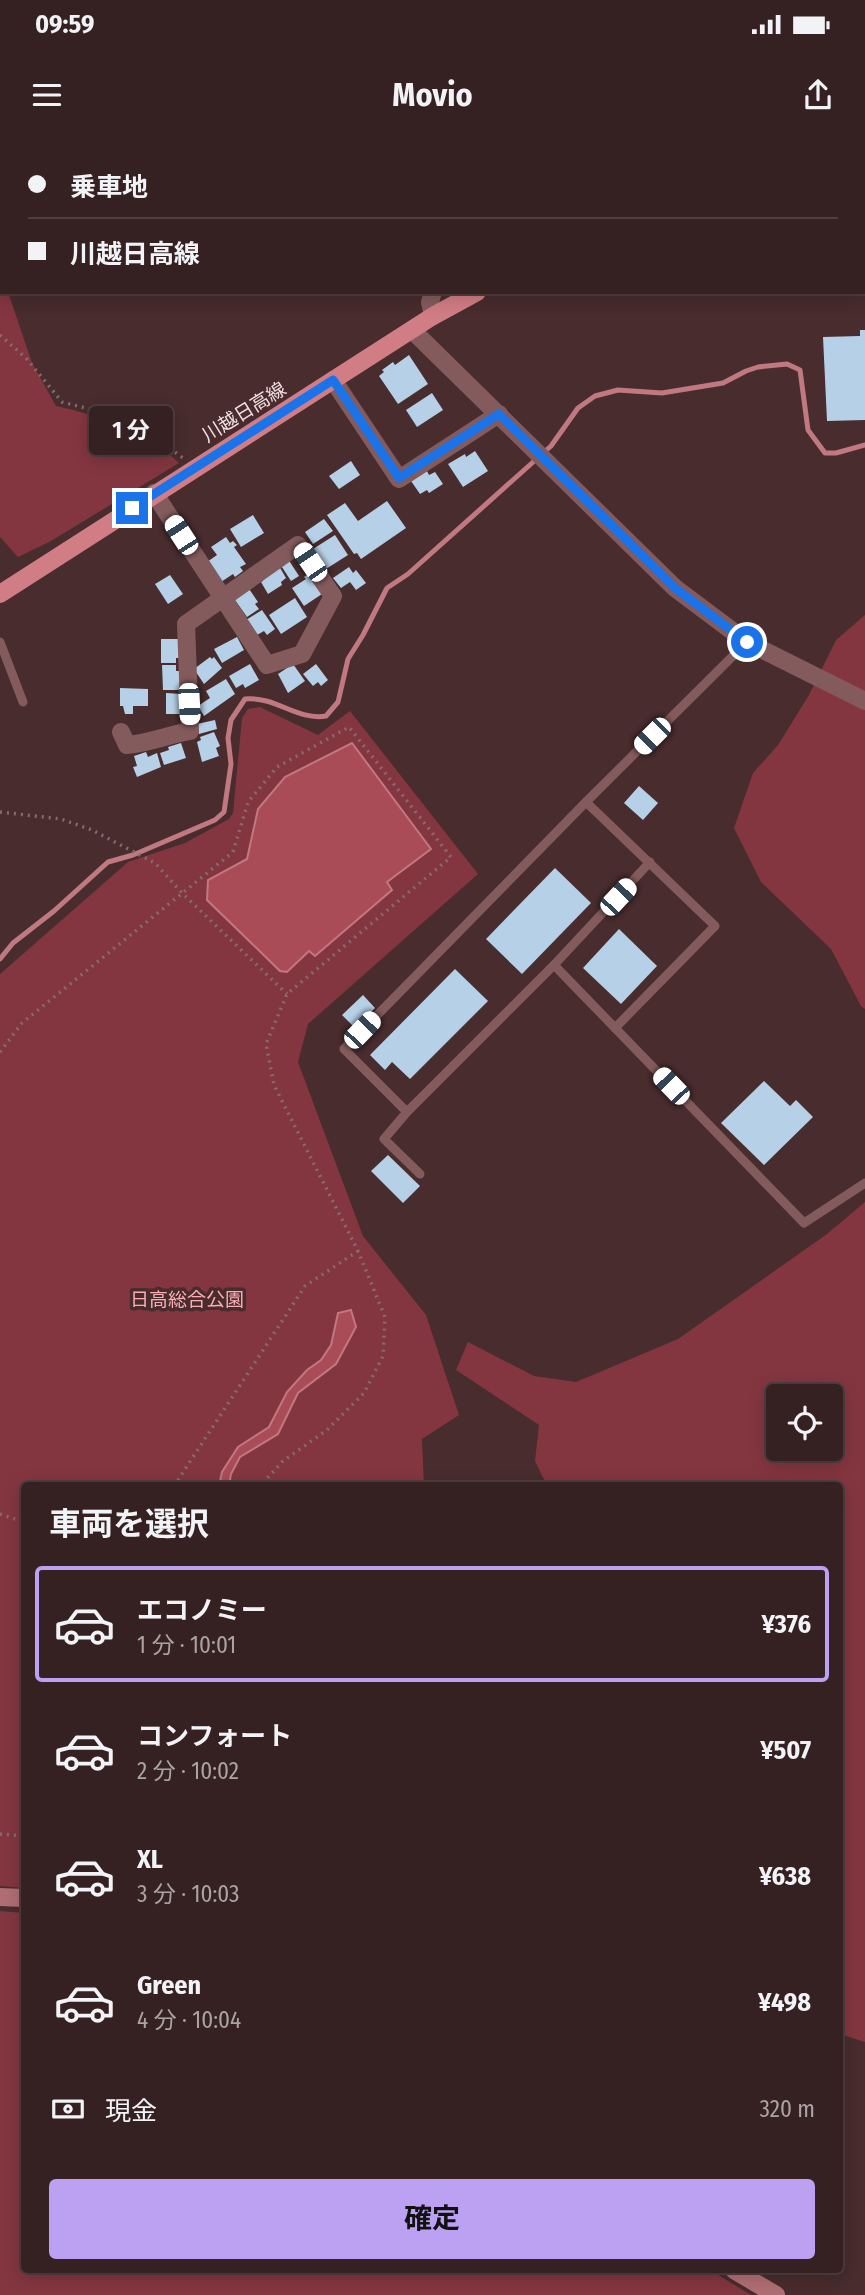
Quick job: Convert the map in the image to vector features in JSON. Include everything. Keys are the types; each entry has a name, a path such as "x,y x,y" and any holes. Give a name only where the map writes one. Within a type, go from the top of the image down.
{"main road":[{"name":"川越日高線","path":"0,594 433,316 473,294"}],"street":[{"path":"432,294 430,302 433,316"},
{"path":"412,330 675,588 747,642 865,701"},
{"path":"333,380 399,478 499,414"},
{"path":"121,732 127,745 148,743 167,735 190,731 186,624 221,596 298,545 333,596 302,654 267,665 221,596 154,493"},
{"path":"0,1897 21,1898"},
{"path":"739,2273 776,2295"}],"lane":[{"path":"0,642 23,702"},
{"path":"407,1112 344,1049 747,642"},
{"path":"586,802 715,926 615,1028"},
{"path":"420,1174 383,1139 554,965 650,862"},
{"path":"554,965 804,1223 865,1183"}],"path":[{"path":"0,335 26,358 62,402 105,413 139,426 196,467"},
{"path":"0,1052 22,1023 233,852 248,802 277,766 349,727 451,857 287,994 266,1044 274,1085 358,1251 385,1317 383,1356 364,1393 327,1430 283,1461 264,1482"},
{"path":"0,812 61,819 92,830 155,863 182,893 287,994"},
{"path":"177,1482 305,1286 358,1251"},
{"path":"0,1514 21,1521"},
{"path":"0,1834 21,1836"}],"green space":[{"path":"0,294 9,294 32,363 56,406 88,414 138,434 179,463 51,541 18,557 0,537"},
{"path":"865,615 865,1009 831,949 761,882 734,828 753,773 778,745 809,695 836,640"},
{"name":"日高総合公園","path":"260,707 318,735 350,711 478,874 308,1024 298,1062 363,1236 426,1315 459,1415 422,1439 424,1482 21,1482 21,1888 0,1886 0,974 128,862 185,843 229,819 233,813 242,718 248,709"},
{"path":"865,1202 865,2042 843,2035 843,1482 545,1482 535,1461 539,1425 456,1370 468,1342 534,1376 576,1382 678,1339 827,1234"},
{"path":"0,1911 21,1913 21,2273 715,2273 751,2295 0,2295"}],"shaded area":[{"path":"352,743 431,849 387,882 392,890 315,956 309,951 287,972 280,971 207,900 208,880 247,859 258,809 285,777"},
{"path":"351,1310 356,1327 336,1364 298,1393 278,1434 240,1457 230,1482 220,1482 222,1472 238,1447 269,1427 287,1392 307,1370 321,1360 331,1345 338,1313"}],"building":[{"path":"860,330 865,330 865,420 827,421 823,337 860,336"},
{"path":"409,355 428,384 398,404 379,376 384,372 382,370 393,362 395,365"},
{"path":"432,393 443,410 417,427 406,410"},
{"path":"475,451 488,471 463,487 448,464"},
{"path":"351,461 360,475 339,489 329,476"},
{"path":"427,471 429,475 435,472 443,484 429,493 427,490 420,494 411,481"},
{"path":"387,501 406,528 361,559 357,553 354,554 327,515 345,503 358,521"},
{"path":"253,515 264,533 241,547 230,529"},
{"path":"324,519 333,531 313,544 305,532"},
{"path":"335,535 348,555 326,569 313,549"},
{"path":"226,537 230,543 233,541 237,545 234,547 246,564 240,567 243,571 235,577 233,574 221,582 207,562 217,555 211,547"},
{"path":"288,559 299,576 291,581 280,564"},
{"path":"279,566 286,578 281,582 282,585 268,594 261,577"},
{"path":"349,567 353,573 356,570 366,583 356,590 350,582 341,588 333,578"},
{"path":"311,572 325,592 304,606 292,588 306,579 304,577"},
{"path":"170,575 183,594 168,604 155,584"},
{"path":"247,586 258,602 255,604 259,609 247,617 235,600 235,595"},
{"path":"295,598 307,617 281,634 269,615"},
{"path":"262,610 275,629 267,635 264,631 257,635 246,620"},
{"path":"237,637 244,650 222,663 214,649"},
{"path":"161,639 179,639 179,658 176,658 176,663 161,663"},
{"path":"214,657 222,668 204,684 194,669"},
{"path":"250,664 259,680 245,688 243,684 236,688 229,676"},
{"path":"293,664 305,681 288,693 278,674"},
{"path":"316,664 328,680 321,686 318,682 313,686 303,674"},
{"path":"162,665 176,665 176,671 182,671 182,690 163,690"},
{"path":"226,679 235,694 204,716 198,706 210,698 206,691"},
{"path":"120,688 148,689 148,706 133,706 133,714 125,714 123,706 120,706"},
{"path":"166,693 182,694 182,714 166,714"},
{"path":"215,720 217,729 199,734 197,724"},
{"path":"214,732 220,746 216,748 219,756 202,762 197,742 201,740 200,737"},
{"path":"181,743 186,758 164,765 160,753"},
{"path":"146,752 148,757 157,753 161,767 137,777 133,767 137,766 134,756"},
{"path":"639,786 658,803 643,820 624,803"},
{"path":"555,868 591,903 522,974 486,939"},
{"path":"619,929 657,966 621,1004 583,968"},
{"path":"455,969 488,1001 410,1079 392,1062 385,1070 370,1055"},
{"path":"363,995 375,1008 355,1028 342,1015"},
{"path":"764,1081 790,1106 796,1100 813,1117 764,1165 721,1123"},
{"path":"388,1155 420,1186 403,1203 371,1171"}],"waterway":[{"path":"0,959 13,943 54,911 108,862 133,855 215,820 224,812 231,764 228,738 231,720 245,699 267,701 305,715 326,716 338,702 348,659 387,588 408,574 551,446 578,408 595,396 618,390 662,393 723,383 758,367 787,364 800,370 808,430 825,453 836,453 865,445"}],"route":[{"path":"132,508 333,380 399,478 499,414 675,588 747,642"}]}
